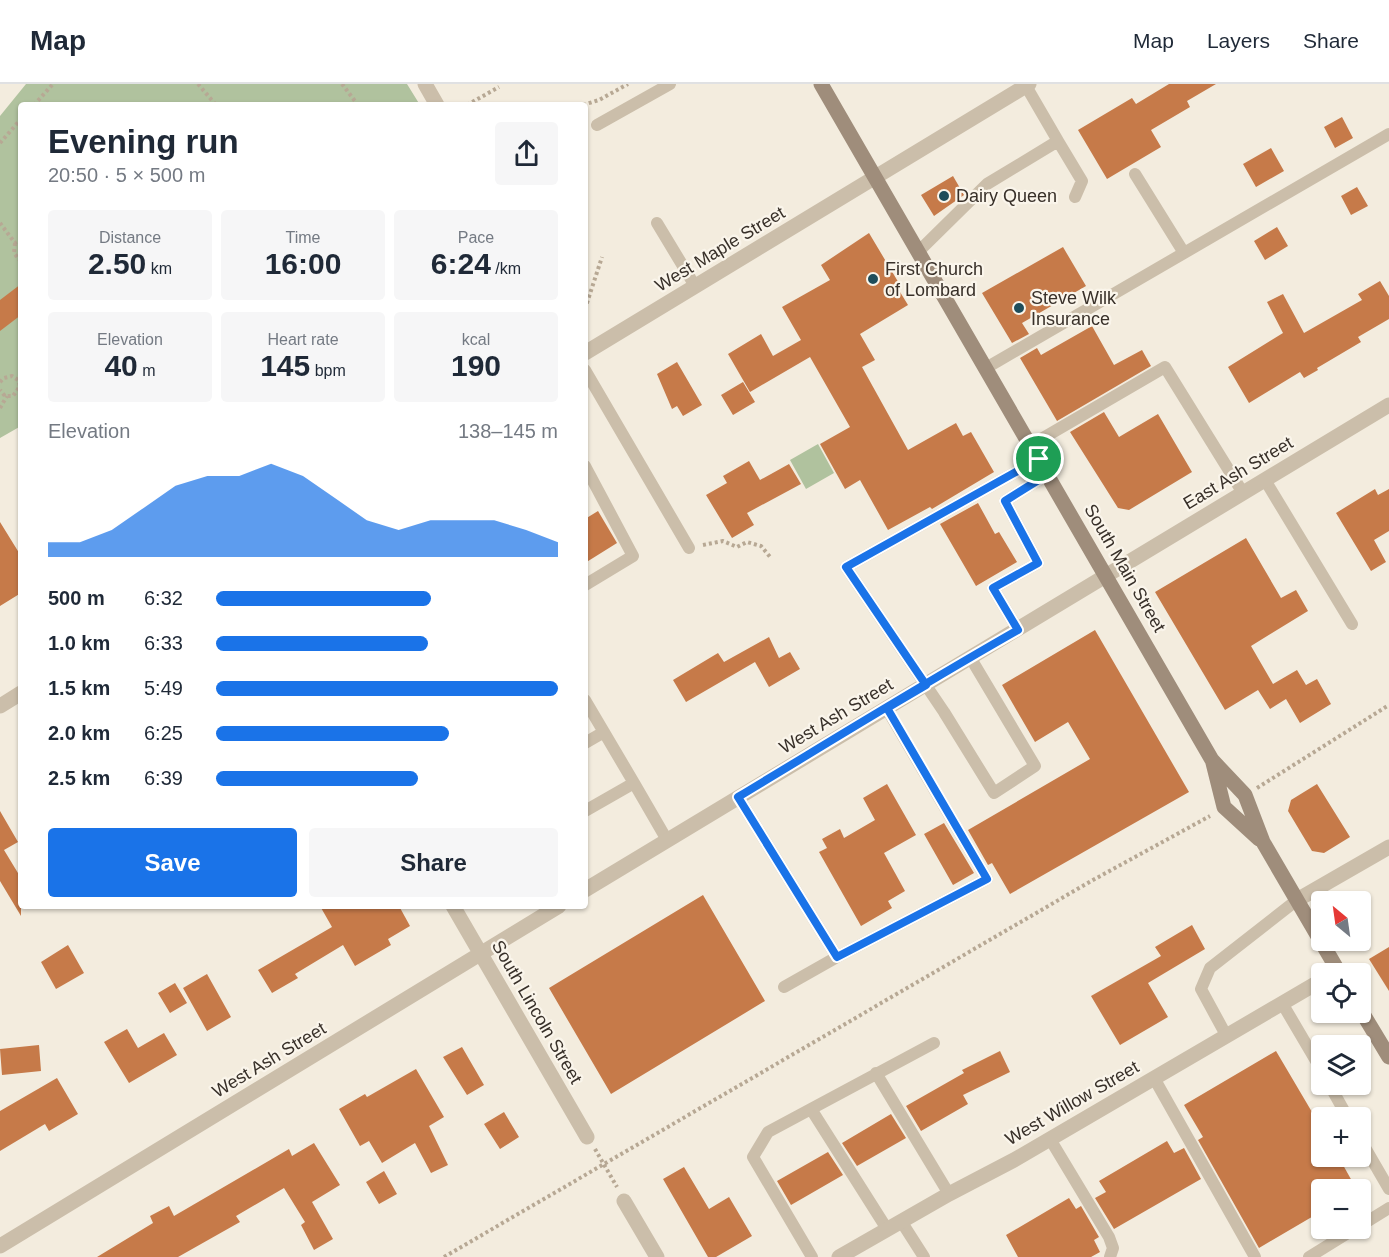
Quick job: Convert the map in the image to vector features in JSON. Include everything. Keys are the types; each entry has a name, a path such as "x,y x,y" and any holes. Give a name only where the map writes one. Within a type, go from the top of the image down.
{"main road":[{"name":"South Main Street","path":"821,84 1212,760 1245,795 1263,842 1332,963"},
{"name":"South Main Street","path":"1212,760 1224,807 1263,842"},
{"path":"1371,1022 1384,1038 1389,1058"}],"street":[{"path":"425,84 435,102"},
{"name":"West Maple Street","path":"588,351 1028,85"},
{"name":"East Ash Street","path":"1107,576 1389,405"},
{"name":"West Ash Street","path":"588,888 1107,576"},
{"path":"0,706 18,695"},
{"path":"1297,900 1389,847"},
{"name":"South Lincoln Street","path":"455,909 587,1137"},
{"name":"West Ash Street","path":"0,1246 554,909"},
{"name":"West Willow Street","path":"839,1257 1050,1139 1311,986"},
{"path":"624,1201 657,1257"}],"lane":[{"path":"597,125 670,84"},
{"path":"1028,85 1082,181 1075,197"},
{"path":"986,368 1389,134"},
{"path":"918,252 987,183 1059,141"},
{"path":"1135,174 1185,253"},
{"path":"657,223 695,286"},
{"path":"1031,445 1165,367 1243,493"},
{"path":"588,375 689,548"},
{"path":"970,657 1035,766 994,793 926,685 846,567 1039,459"},
{"path":"588,472 633,556 588,583"},
{"path":"1018,630 993,588 1038,563 1005,501 1048,474"},
{"path":"1265,480 1352,624"},
{"path":"588,705 667,840"},
{"path":"784,987 987,879 887,708"},
{"path":"588,741 604,732"},
{"path":"588,808 634,783"},
{"path":"738,797 837,957"},
{"path":"1226,1035 1201,990 1210,968 1297,900"},
{"path":"1282,1003 1311,1052"},
{"path":"813,1257 753,1156 768,1132 934,1043"},
{"path":"876,1073 949,1194"},
{"path":"1154,1078 1255,1257"},
{"path":"811,1109 887,1229"},
{"path":"1050,1139 1108,1237 1113,1248 1110,1257"},
{"path":"1371,1158 1389,1189"},
{"path":"1371,1219 1389,1208"},
{"path":"901,1221 924,1257"},
{"path":"1309,1257 1338,1239"}],"path":[{"path":"37,102 52,84"},
{"path":"198,84 213,102"},
{"path":"342,84 356,102"},
{"path":"588,103 628,84"},
{"path":"472,102 499,87"},
{"path":"0,143 18,122"},
{"path":"0,223 15,243 14,253 18,258"},
{"path":"588,300 602,257"},
{"path":"0,382 8,376 18,378"},
{"path":"0,390 7,396"},
{"path":"0,408 7,396 18,391"},
{"path":"689,548 723,541 737,547 747,542 761,546 771,558"},
{"path":"1257,788 1389,705"},
{"path":"444,1257 1083,886 1212,814"},
{"path":"587,1137 624,1201"}],"green space":[{"path":"26,84 407,84 418,102 18,102 18,428 0,438 0,116"},
{"path":"818,444 834,473 806,489 790,460"}],"building":[{"path":"1169,84 1216,84 1187,101 1190,107 1151,130 1161,147 1107,179 1078,130 1132,98 1136,104"},
{"path":"1342,117 1353,138 1335,148 1324,127"},
{"path":"1271,148 1284,171 1256,187 1243,164"},
{"name":"Dairy Queen","path":"953,176 964,195 934,216 921,195"},
{"path":"1357,187 1368,206 1351,215 1341,196"},
{"path":"1277,227 1288,246 1265,260 1254,241"},
{"path":"869,233 900,285 897,287 908,305 860,334 875,360 862,367 908,450 956,423 963,436 971,432 994,472 932,509 930,507 888,530 860,480 845,489 820,444 850,427 810,357 750,392 728,354 761,334 773,356 801,340 782,307 830,280 821,265"},
{"name":"Steve Wilk Insurance","path":"1063,247 1086,286 1022,323 1029,334 1012,343 982,293"},
{"path":"1380,281 1389,296 1389,319 1358,337 1361,342 1317,368 1318,370 1304,378 1300,372 1249,403 1228,367 1283,333 1267,302 1283,294 1304,333 1362,300 1358,294"},
{"path":"18,286 18,317 0,331 0,300"},
{"path":"1092,326 1114,365 1142,350 1151,366 1057,421 1020,358 1037,348 1041,355"},
{"path":"677,362 702,405 683,416 677,406 672,409 657,374"},
{"path":"743,382 755,402 733,415 721,395"},
{"path":"1104,412 1119,437 1158,414 1192,472 1129,510 1118,508 1070,432"},
{"path":"749,461 760,480 789,464 801,484 747,513 754,525 732,538 706,495 727,483 723,476"},
{"path":"1375,489 1378,495 1389,489 1389,531 1374,540 1386,562 1371,571 1336,513"},
{"path":"978,503 995,534 999,532 1017,562 976,586 940,524"},
{"path":"598,511 617,543 588,561 588,517"},
{"path":"0,522 18,551 18,595 0,606"},
{"path":"1246,538 1281,598 1296,590 1308,611 1251,646 1273,684 1297,670 1306,685 1317,679 1331,704 1300,723 1286,699 1270,709 1258,690 1225,710 1155,592"},
{"path":"1095,630 1189,792 1010,894 992,863 988,865 968,830 1090,759 1068,722 1035,742 1002,685"},
{"path":"769,637 779,658 790,652 800,669 769,687 755,662 686,702 673,680 718,653 724,662"},
{"path":"887,784 916,835 884,853 905,891 888,901 892,908 861,926 819,852 827,848 822,839 840,829 844,838 875,820 863,798"},
{"path":"1317,784 1350,837 1324,853 1312,851 1288,811 1291,800"},
{"path":"0,811 18,842 4,850 18,873 18,909 21,909 21,916 0,881"},
{"path":"944,823 974,873 953,885 924,834"},
{"path":"703,895 765,1001 611,1094 549,988"},
{"path":"322,909 401,909 410,926 388,939 391,945 355,966 343,945 295,974 298,978 272,993 258,970 332,927"},
{"path":"1192,925 1205,949 1148,983 1168,1017 1120,1045 1091,996 1161,956 1155,947"},
{"path":"68,945 84,973 56,989 41,962"},
{"path":"1389,947 1389,991 1369,959"},
{"path":"207,974 231,1017 207,1031 183,988"},
{"path":"175,983 187,1003 170,1013 158,993"},
{"path":"127,1029 138,1048 164,1033 177,1055 129,1083 104,1042"},
{"path":"39,1045 41,1071 2,1075 0,1049"},
{"path":"462,1047 484,1085 467,1095 443,1057"},
{"path":"1000,1051 1010,1072 963,1095 968,1104 921,1131 906,1106 964,1073 962,1070"},
{"path":"1276,1051 1311,1110 1311,1167 1344,1167 1351,1179 1311,1179 1311,1217 1259,1248 1198,1140 1203,1137 1184,1105"},
{"path":"416,1069 444,1117 429,1126 448,1165 431,1173 415,1143 382,1163 369,1141 360,1146 339,1109 365,1094 367,1097"},
{"path":"57,1078 78,1114 49,1131 45,1124 0,1151 0,1111"},
{"path":"504,1112 519,1137 500,1149 484,1124"},
{"path":"891,1114 906,1138 857,1166 842,1143"},
{"path":"1167,1141 1174,1153 1184,1148 1201,1179 1114,1229 1095,1198 1106,1192 1099,1181"},
{"path":"314,1143 340,1185 312,1202 333,1239 314,1250 301,1225 305,1222 284,1188 236,1216 240,1222 178,1257 97,1257 153,1223 150,1216 169,1206 174,1216 289,1149 292,1156"},
{"path":"828,1152 843,1175 791,1205 777,1181"},
{"path":"684,1167 709,1209 729,1197 752,1236 716,1257 708,1257 663,1179"},
{"path":"384,1171 397,1194 379,1204 366,1182"},
{"path":"1069,1198 1076,1209 1081,1206 1099,1237 1094,1240 1100,1252 1091,1257 1018,1257 1006,1235"}],"place":[{"name":"Dairy Queen","path":"944,196"},
{"name":"First Church of Lombard","path":"873,279"},
{"name":"Steve Wilk Insurance","path":"1019,308"}],"route":[{"path":"1039,459 846,567 904,656 926,685 887,708 987,879 837,957 738,797 887,708 926,685 970,657 1018,630 993,588 1038,563 1005,501 1048,474 1039,459"}]}
